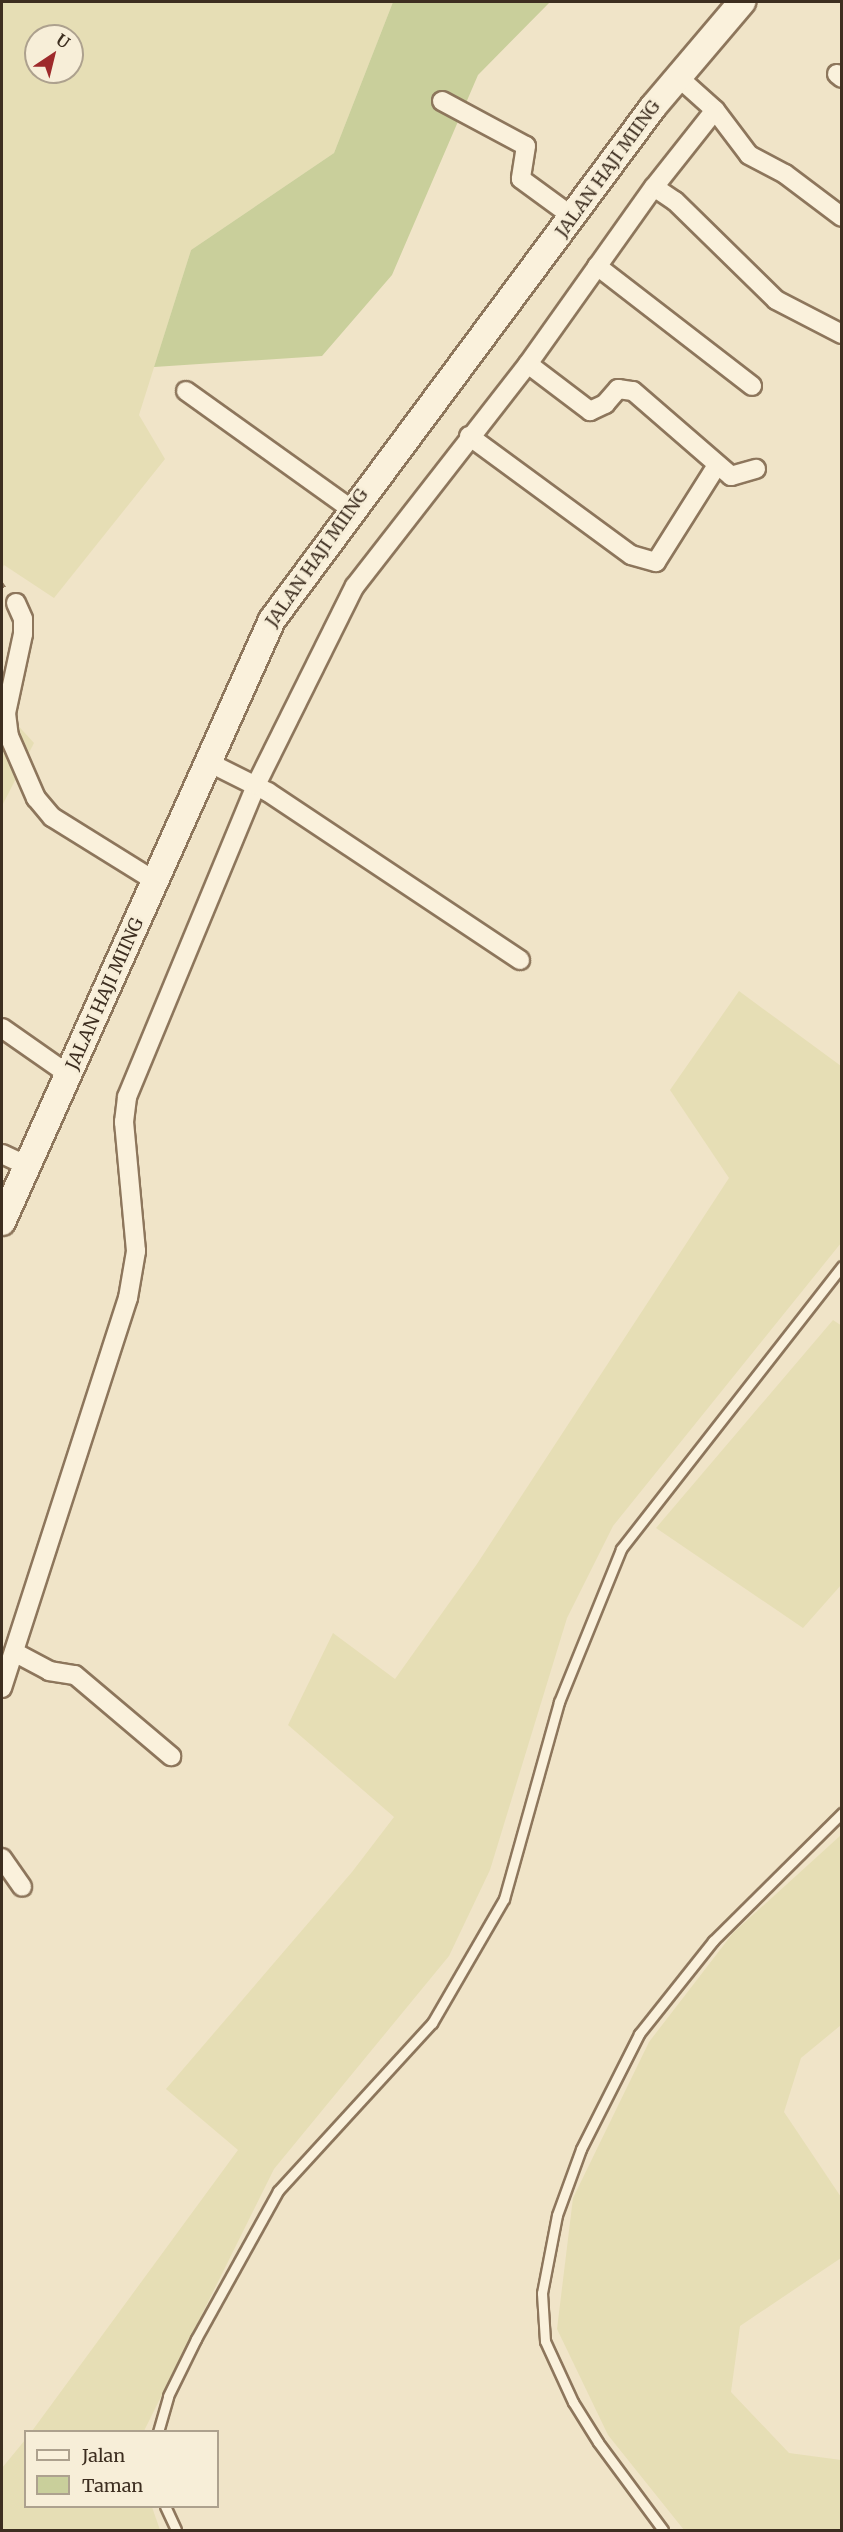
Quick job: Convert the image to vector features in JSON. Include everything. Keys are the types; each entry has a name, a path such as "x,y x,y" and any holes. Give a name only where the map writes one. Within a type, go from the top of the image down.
{"main road":[{"name":"JALAN HAJI MIING","path":"2,1222 272,620 351,509 677,76 742,2"}],"street":[{"path":"677,76 715,110 749,155 785,174 842,217"},
{"path":"441,100 526,146 521,178 573,217"},
{"path":"2,1688 128,1298 136,1251 124,1122 127,1097 256,785 356,586 528,364 654,187 715,110"},
{"path":"654,187 675,201 776,300 838,332 842,312"},
{"path":"597,266 752,386"},
{"path":"528,364 590,411 605,404 618,389 633,391 731,476 756,470"},
{"path":"186,391 351,509"},
{"path":"470,436 631,555 656,562 717,465"},
{"path":"16,603 23,619 23,634 6,713 9,735 36,798 52,817 155,881"},
{"path":"208,762 256,785 520,960"},
{"path":"2,1028 68,1074"},
{"path":"2,1154 26,1165"},
{"path":"14,1652 49,1671 75,1675 171,1756"},
{"path":"2,1858 22,1887"}],"lane":[{"path":"159,2430 168,2396 196,2339 278,2191 432,2022 504,1899 559,1702 621,1549 842,1266"},
{"path":"663,2530 598,2442 573,2402 545,2341 542,2293 555,2225 581,2149 639,2034 713,1941 842,1813"},
{"path":"166,2508 176,2530"}],"shaded area":[{"path":"2,2 393,2 334,153 191,250 139,415 165,459 54,598 4,565 2,569"},
{"path":"2,708 34,743 2,806"},
{"path":"739,991 841,1066 841,1243 613,1526 567,1618 490,1870 449,1956 274,2169 144,2430 33,2430 238,2150 166,2089 352,1872 394,1817 288,1725 333,1633 395,1679 477,1564 729,1178 670,1090"},
{"path":"833,1320 842,1326 841,1585 803,1628 656,1528"},
{"path":"841,1835 841,2025 801,2058 784,2112 841,2197 841,2258 740,2326 731,2392 789,2453 841,2460 841,2530 684,2530 608,2435 557,2329 573,2198 649,2042 733,1933"},
{"path":"24,2441 24,2508 152,2508 160,2530 2,2530 2,2468"}],"green space":[{"path":"393,2 550,2 478,75 392,275 322,356 154,367 191,250 334,153"}]}
